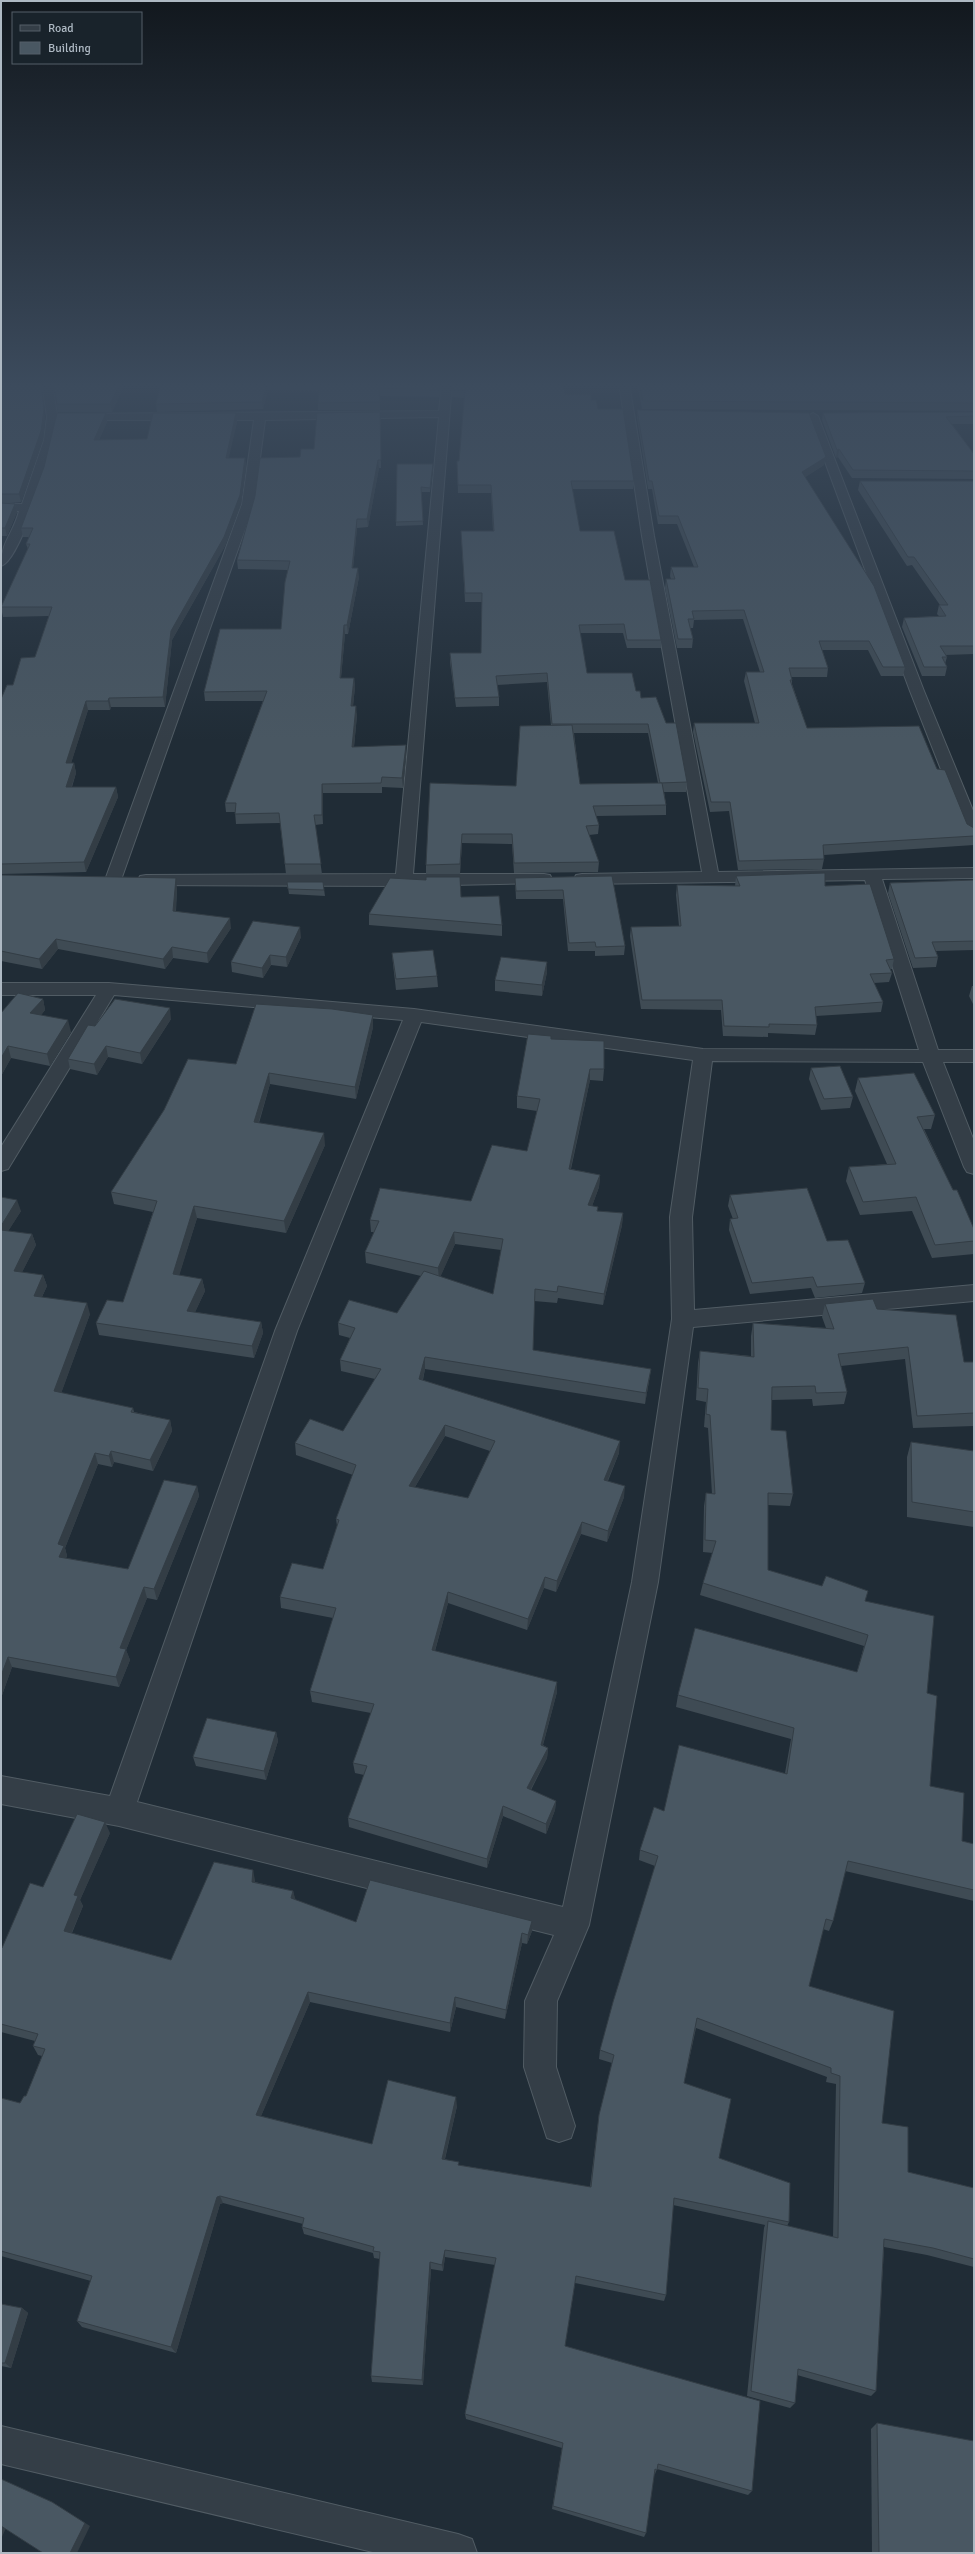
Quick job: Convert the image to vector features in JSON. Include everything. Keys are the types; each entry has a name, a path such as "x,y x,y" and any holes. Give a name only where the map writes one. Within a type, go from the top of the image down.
{"street":[{"path":"1,562 22,523 28,502"},
{"path":"248,502 106,880 404,881 974,874"},
{"path":"404,881 437,502"},
{"path":"644,502 648,536 711,877"},
{"path":"846,502 917,692 974,833"},
{"path":"1,507 26,508"},
{"path":"872,875 931,1057 974,1167"},
{"path":"1,989 109,989 414,1015 703,1055 974,1056"},
{"path":"1,1164 109,989"},
{"path":"119,1812 286,1331 414,1015"},
{"path":"559,2126 540,2067 540,2001 574,1925 645,1582 683,1319 681,1218 703,1055"},
{"path":"683,1319 974,1293"},
{"path":"1,1790 119,1812 574,1925"},
{"path":"1,2445 458,2553"}],"building":[{"path":"31,502 237,502 224,537 171,631 163,697 109,698 108,701 86,701 66,763 74,763 66,787 116,787 84,862 1,864 1,699 7,685 13,685 21,658 35,657 52,607 1,607 30,544 26,544 33,528 21,528"},
{"path":"253,502 370,502 367,519 357,519 352,568 358,568 347,625 344,625 340,678 354,678 351,706 356,706 352,747 406,745 402,778 382,777 381,783 322,784 322,815 314,815 321,864 285,864 279,813 235,814 236,803 225,803 267,691 204,692 220,629 281,629 285,582 290,561 237,560"},
{"path":"396,502 422,502 423,521 396,522"},
{"path":"492,502 575,502 580,531 614,531 625,580 650,580 661,640 627,640 624,624 579,625 587,673 632,673 636,691 640,691 641,698 656,697 666,723 676,723 687,782 660,783 648,724 552,724 547,673 496,676 499,697 455,698 450,653 481,653 482,593 465,593 461,531 494,531"},
{"path":"656,502 821,502 874,586 905,667 883,667 869,641 819,641 828,668 789,668 792,680 790,680 807,728 919,726 937,769 945,770 967,824 974,828 974,836 823,845 824,859 739,861 730,802 711,802 694,723 759,723 746,672 764,672 744,610 692,611 694,619 688,619 693,639 678,639 666,579 675,579 671,567 698,567 678,516 659,516"},
{"path":"873,502 974,502 974,646 940,646 947,657 942,657 947,667 924,667 904,618 946,616 939,605 948,605 914,557 908,557"},
{"path":"1,503 15,504 5,528 1,528"},
{"path":"572,725 580,784 662,783 666,805 593,806 599,825 586,826 599,862 514,863 512,834 462,834 460,864 426,865 430,783 516,786 520,726"},
{"path":"825,873 825,886 870,884 894,959 886,960 892,973 870,974 883,1002 815,1007 817,1025 769,1024 769,1027 724,1026 722,1000 642,1000 631,927 681,926 677,885 740,886 736,876"},
{"path":"1,875 176,878 173,911 230,918 207,953 172,947 163,959 56,939 39,959 1,951"},
{"path":"612,876 625,946 596,947 595,942 569,943 563,890 516,891 515,878"},
{"path":"426,877 460,877 461,897 499,896 502,925 369,914 390,878 426,880"},
{"path":"974,880 974,941 932,942 938,957 915,958 890,883"},
{"path":"287,882 323,882 324,890 288,889"},
{"path":"253,921 300,927 286,957 270,955 262,968 231,962"},
{"path":"433,950 437,976 396,979 392,953"},
{"path":"501,957 547,962 542,985 495,980"},
{"path":"18,993 43,999 30,1013 68,1020 47,1054 8,1046 1,1058 1,1013"},
{"path":"115,999 170,1008 140,1053 106,1046 94,1064 68,1059 88,1025 95,1026"},
{"path":"256,1004 332,1009 373,1015 355,1087 269,1073 254,1122 324,1133 284,1221 194,1206 173,1274 202,1279 187,1311 261,1322 252,1346 96,1323 107,1300 123,1302 157,1201 111,1192 164,1110 188,1059 236,1064"},
{"path":"528,1034 551,1036 551,1039 604,1041 604,1069 590,1069 569,1169 600,1175 588,1205 598,1207 597,1211 623,1213 604,1294 558,1286 557,1292 535,1289 533,1350 651,1369 646,1393 425,1357 419,1379 620,1441 604,1480 625,1486 608,1531 582,1522 557,1581 545,1577 528,1619 448,1592 432,1650 557,1682 541,1745 548,1748 527,1788 556,1801 546,1824 503,1806 487,1859 348,1818 367,1766 353,1763 374,1704 310,1691 336,1608 280,1597 292,1563 323,1569 339,1520 336,1519 356,1465 295,1443 310,1419 343,1431 381,1369 340,1360 355,1328 338,1323 349,1300 397,1313 424,1271 493,1294 503,1239 454,1232 438,1268 365,1252 379,1221 370,1220 380,1188 471,1201 492,1145 527,1151 540,1099 517,1096","holes":["445,1425 495,1441 468,1498 409,1486"]},
{"path":"840,1066 853,1097 824,1099 811,1068"},
{"path":"914,1073 935,1115 917,1117 953,1190 957,1190 974,1229 974,1241 935,1245 916,1197 863,1202 849,1167 896,1164 858,1078"},
{"path":"807,1188 827,1241 848,1240 865,1283 817,1287 813,1277 752,1283 730,1219 738,1218 730,1195"},
{"path":"1,1197 17,1200 1,1226"},
{"path":"1,1230 32,1234 14,1271 43,1275 34,1296 87,1303 54,1391 133,1408 131,1412 170,1420 150,1460 111,1451 109,1456 95,1453 58,1544 64,1546 59,1557 128,1569 164,1480 197,1486 154,1589 144,1587 120,1648 126,1649 116,1677 8,1657 1,1676"},
{"path":"873,1299 877,1309 956,1315 964,1362 974,1362 974,1413 917,1416 908,1347 838,1354 847,1392 816,1393 815,1386 772,1387 771,1430 786,1431 793,1494 768,1493 768,1570 822,1586 826,1576 868,1591 865,1601 934,1616 927,1693 937,1696 930,1786 964,1793 962,1841 974,1844 974,1890 848,1861 833,1921 826,1919 809,1986 894,2011 882,2123 908,2127 908,2172 974,2188 974,2259 933,2248 884,2239 876,2391 798,2369 795,2403 751,2391 768,2221 838,2238 840,2076 831,2073 831,2068 697,2018 684,2083 731,2099 719,2158 790,2183 789,2222 674,2198 666,2295 576,2276 565,2346 760,2401 752,2491 658,2464 657,2470 655,2469 646,2533 553,2506 563,2443 465,2414 496,2258 445,2250 442,2265 430,2262 422,2380 371,2376 380,2252 373,2251 374,2247 302,2227 304,2218 220,2196 217,2197 171,2347 77,2321 92,2276 1,2251 1,2098 20,2103 24,2096 26,2096 45,2049 33,2046 38,2034 1,2024 1,1948 30,1883 43,1887 77,1814 105,1822 74,1895 78,1896 64,1931 171,1960 214,1862 253,1870 252,1882 293,1891 291,1898 356,1922 370,1880 532,1921 528,1935 522,1933 506,2010 455,1997 450,2023 308,1992 256,2115 372,2144 388,2080 456,2097 442,2159 459,2162 458,2165 591,2187 599,2115 614,2055 600,2050 613,2002 658,1856 640,1850 654,1807 664,1811 679,1745 787,1774 794,1728 678,1695 695,1628 857,1672 868,1635 703,1583 716,1541 705,1540 706,1493 715,1494 710,1415 706,1414 708,1389 698,1388 700,1351 754,1357 753,1323 834,1329 825,1304"},
{"path":"911,1442 974,1451 974,1512 912,1502"},
{"path":"207,1718 276,1732 264,1771 193,1757"},
{"path":"1,2304 22,2308 5,2363 1,2363"},
{"path":"877,2423 974,2441 974,2553 879,2553"},
{"path":"1,2479 52,2502 85,2523 70,2553 43,2553 1,2526"}]}
